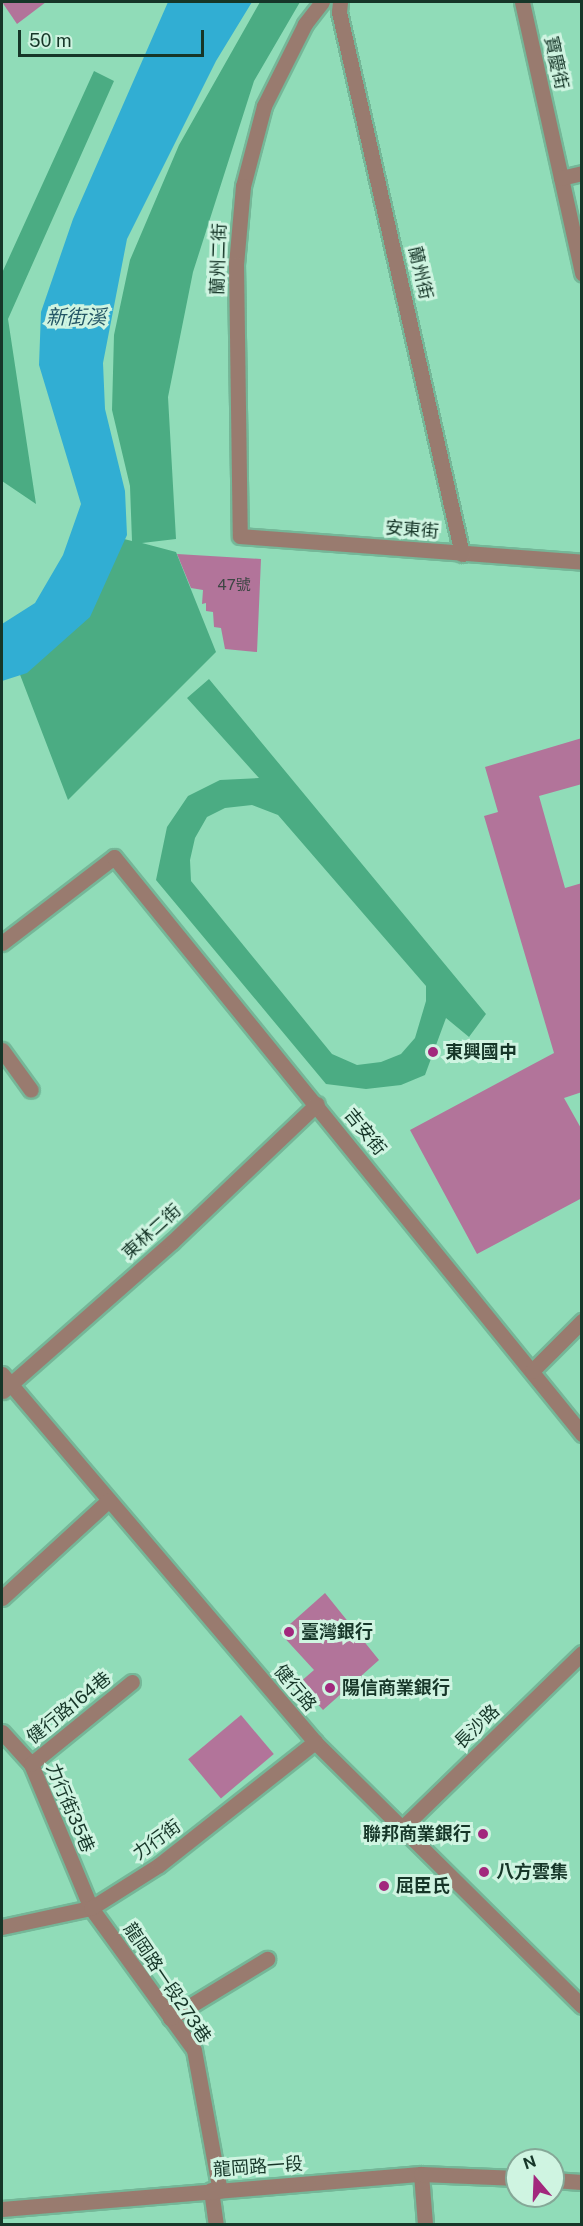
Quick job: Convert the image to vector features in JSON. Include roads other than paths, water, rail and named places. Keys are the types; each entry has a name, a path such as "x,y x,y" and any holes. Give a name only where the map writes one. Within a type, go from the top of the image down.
{"street":[{"name":"蘭州二街","path":"240,536 236,264 243,186 264,106 305,24 322,2"},
{"name":"蘭州街","path":"340,2 339,12 462,554"},
{"name":"寶慶街","path":"522,2 582,273"},
{"path":"561,178 582,172"},
{"name":"安東街","path":"240,536 582,562"},
{"name":"吉安街","path":"2,943 114,857 317,1104 582,1434"},
{"path":"2,1050 31,1090"},
{"name":"東林二街","path":"4,1384 172,1242 317,1104"},
{"path":"532,1371 582,1322"},
{"name":"健行路","path":"4,1384 109,1500 315,1742 400,1830 582,2006"},
{"path":"2,1598 109,1500"},
{"name":"長沙路","path":"400,1830 582,1653"},
{"name":"健行路164巷","path":"31,1764 132,1682"},
{"name":"力行街35巷","path":"2,1732 31,1764 91,1908"},
{"name":"力行街","path":"2,1927 91,1908 159,1865 315,1742"},
{"name":"龍岡路一段273巷","path":"91,1908 194,2050 215,2191 216,2224"},
{"path":"170,2018 267,1959"},
{"path":"421,2174 425,2224"},
{"name":"龍岡路一段","path":"2,2209 421,2174 505,2178"},
{"path":"565,2181 582,2182"}],"water":[{"name":"新街溪","path":"168,2 252,2 216,61 127,239 103,363 105,409 125,491 127,535 90,617 27,673 2,681 2,624 35,603 63,555 81,504 39,365 41,312 73,219"}],"place":[{"name":"東興國中","path":"433,1052"},
{"name":"臺灣銀行","path":"289,1632"},
{"name":"陽信商業銀行","path":"330,1688"},
{"name":"聯邦商業銀行","path":"483,1834"},
{"name":"八方雲集","path":"484,1872"},
{"name":"屈臣氏","path":"384,1886"}]}
